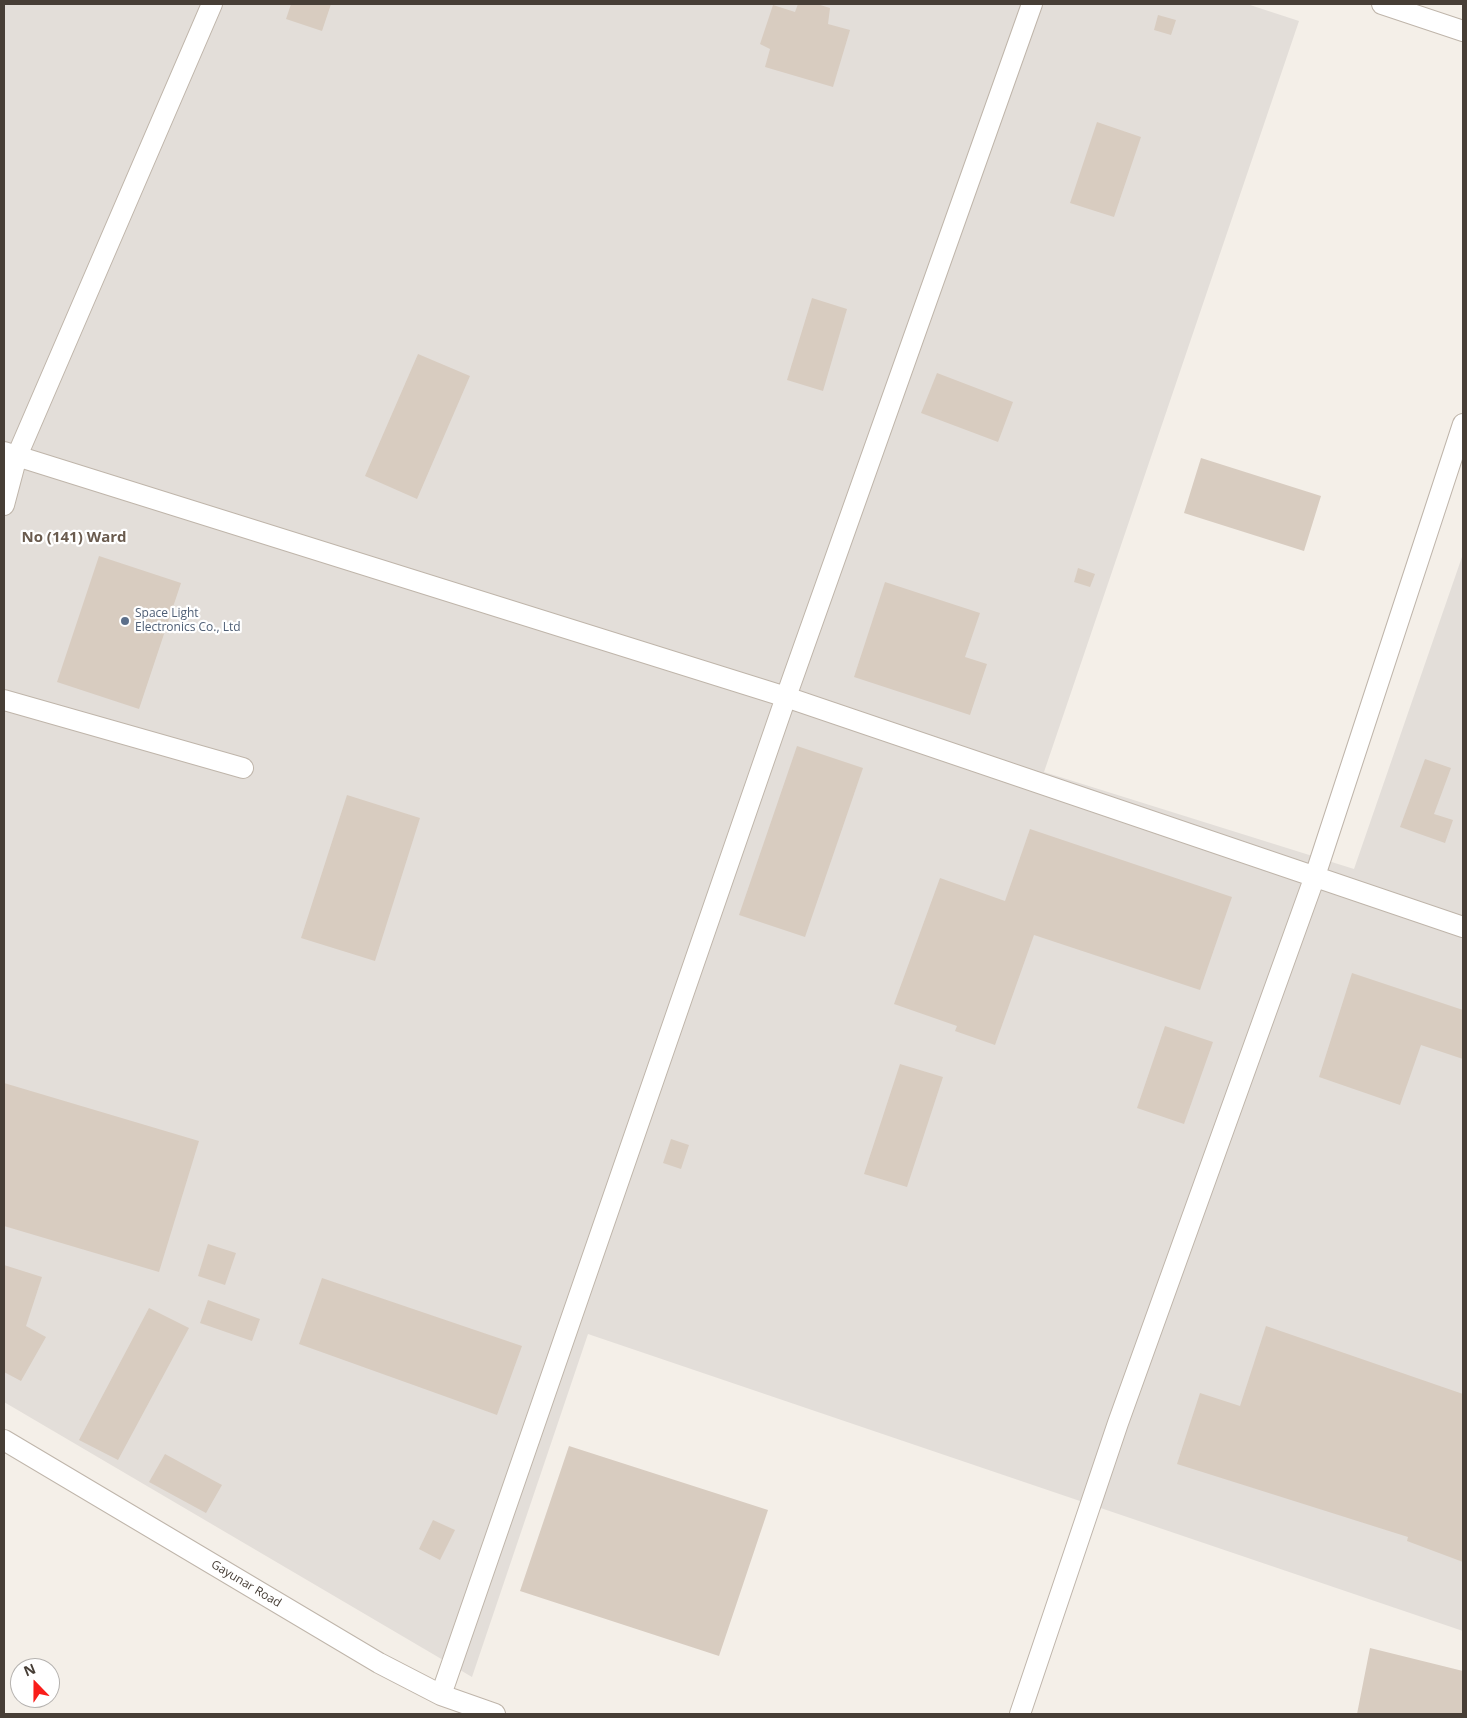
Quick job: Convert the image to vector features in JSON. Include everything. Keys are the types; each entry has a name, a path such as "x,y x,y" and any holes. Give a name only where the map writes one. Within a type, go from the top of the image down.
{"street":[{"path":"4,505 10,454 212,4"},
{"path":"441,1695 786,696 1032,4"},
{"path":"1382,4 1463,31"},
{"path":"1020,1714 1122,1414 1315,876 1463,424"},
{"path":"10,454 786,696 1463,927"},
{"path":"4,700 243,768"},
{"name":"Gayunar Road","path":"4,1440 379,1663 441,1695 495,1714"}],"shaded area":[{"path":"4,4 1247,4 1299,21 1044,772 1354,869 1463,554 1463,1631 588,1334 472,1677 4,1402"}],"building":[{"path":"291,4 331,4 322,31 286,19"},
{"path":"798,4 817,4 830,8 828,24 850,30 833,87 765,67 770,49 760,44 773,5 795,12"},
{"path":"1158,15 1176,20 1171,35 1154,30"},
{"path":"1097,122 1141,137 1114,217 1070,203"},
{"path":"812,298 847,309 823,391 787,380"},
{"path":"418,354 470,376 417,499 365,476"},
{"path":"937,373 1013,402 998,442 921,413"},
{"path":"1201,458 1321,496 1304,551 1184,513"},
{"path":"99,556 181,583 139,709 57,682"},
{"path":"1078,568 1095,574 1090,587 1074,582"},
{"path":"885,582 980,613 965,657 987,664 970,715 854,677"},
{"path":"797,746 863,768 805,937 739,915"},
{"path":"1425,759 1451,768 1434,814 1453,820 1445,843 1400,827"},
{"path":"347,795 420,818 375,961 301,938"},
{"path":"1030,829 1232,897 1200,990 1034,935 995,1045 955,1031 957,1026 894,1004 940,878 1005,901"},
{"path":"1352,973 1463,1010 1463,1059 1421,1045 1400,1105 1319,1077"},
{"path":"1165,1026 1213,1042 1184,1124 1137,1108"},
{"path":"900,1064 943,1077 907,1187 864,1174"},
{"path":"4,1083 199,1141 159,1272 4,1226"},
{"path":"671,1139 689,1145 681,1169 663,1163"},
{"path":"208,1244 236,1253 225,1285 198,1276"},
{"path":"4,1265 42,1277 26,1326 46,1337 21,1381 4,1372"},
{"path":"322,1278 522,1346 497,1415 299,1344"},
{"path":"208,1300 260,1319 252,1341 200,1323"},
{"path":"149,1308 189,1328 118,1460 79,1440"},
{"path":"1266,1326 1463,1394 1463,1562 1407,1541 1408,1537 1177,1464 1200,1393 1240,1406"},
{"path":"569,1446 768,1510 719,1656 520,1591"},
{"path":"165,1454 222,1485 206,1513 149,1482"},
{"path":"433,1520 455,1530 440,1560 419,1549"},
{"path":"1370,1648 1463,1671 1463,1714 1357,1714"}],"place":[{"name":"Space Light Electronics Co., Ltd","path":"125,621"}],"district":[{"name":"No (141) Ward","path":"74,538"}]}
